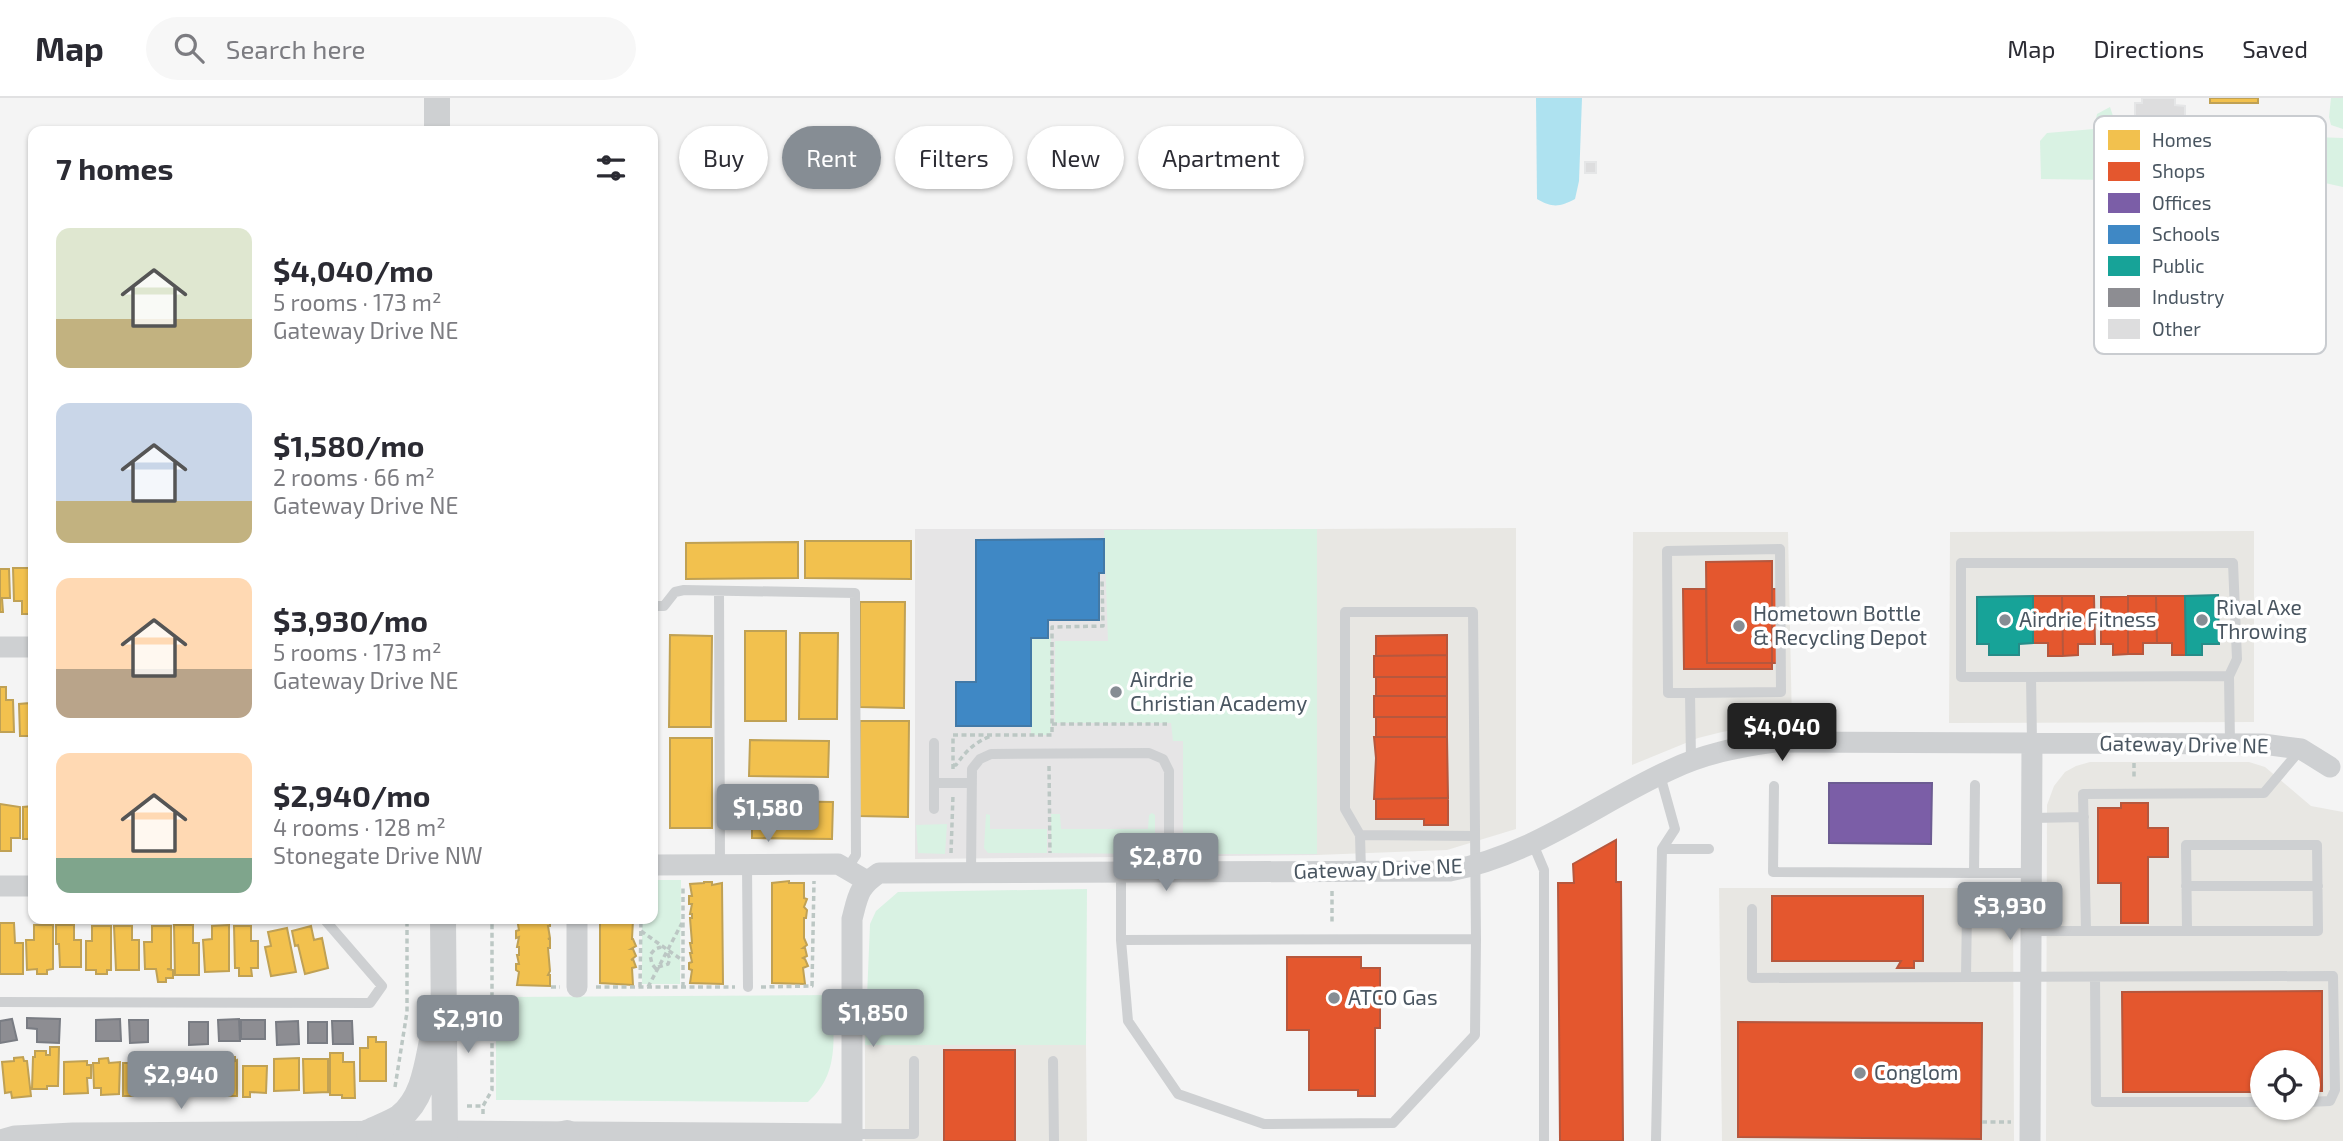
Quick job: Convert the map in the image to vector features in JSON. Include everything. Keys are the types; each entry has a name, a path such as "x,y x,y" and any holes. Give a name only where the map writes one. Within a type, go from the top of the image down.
{"street":[{"path":"438,98 438,126"},
{"path":"0,647 28,647"},
{"name":"Gateway Drive NE","path":"867,881 879,873 1450,871 1501,858 1533,844 1660,775 1692,761 1739,747 1774,742 2263,744 2301,749 2330,766"},
{"path":"2031,1132 2032,743"},
{"path":"0,1140 15,1136 73,1133 369,1132 445,1136 567,1133 852,1138 852,919 859,891 867,881 838,864 658,865"},
{"path":"0,886 28,886"},
{"path":"443,924 445,1136"},
{"path":"577,924 577,987"},
{"path":"369,1132 400,1117 424,1082 444,979"},
{"path":"536,1141 567,1133"}],"lane":[{"path":"1780,550 1781,692 1690,693 1668,693 1667,551 1780,550"},
{"path":"2229,676 1961,677 1961,563 2234,562 2237,659 2229,676 2230,744"},
{"path":"658,606 664,606 675,592 684,590 855,593 856,855 847,869"},
{"path":"719,592 720,865"},
{"path":"1121,872 1121,940 1128,1021 1178,1094 1264,1124 1393,1123 1475,1035 1473,612 1345,612 1345,809 1360,835 1361,872"},
{"path":"2031,677 2032,743"},
{"path":"1690,693 1692,761"},
{"path":"934,743 934,809"},
{"path":"2085,930 2084,794 2264,793 2301,749"},
{"path":"961,873 972,769 980,759 991,754 1149,754 1163,758 1169,771 1169,872"},
{"path":"1656,1141 1662,849 1675,829 1660,775"},
{"path":"934,783 972,783"},
{"path":"1974,873 1975,785"},
{"path":"1774,786 1773,872 2032,873"},
{"path":"2032,818 2084,817"},
{"path":"1360,835 1475,836"},
{"path":"1533,844 1544,870 1544,1141"},
{"path":"2031,930 2187,930 2318,930 2317,845 2186,845 2187,930"},
{"path":"1662,849 1709,849"},
{"path":"747,865 748,987"},
{"path":"2186,886 2318,886"},
{"path":"1752,909 1752,978 2333,976 2334,1090 2330,1101 2320,1101"},
{"path":"1966,910 1966,977"},
{"path":"0,1002 370,1003 382,986 328,924"},
{"path":"1121,940 1476,939"},
{"path":"2095,977 2096,1102 2250,1102"},
{"path":"852,1138 914,1138 914,1061"},
{"path":"1053,1061 1054,1141"}],"path":[{"path":"1050,872 1049,736 1052,735 1052,627 1103,626 1102,578"},
{"path":"1052,724 1167,724"},
{"path":"961,873 953,783 953,734 1049,736"},
{"path":"2134,761 2134,794"},
{"path":"551,987 812,986 813,865"},
{"path":"1332,872 1332,939"},
{"path":"682,987 683,879"},
{"path":"666,950 683,921"},
{"path":"395,1091 407,1012 407,924"},
{"path":"483,1106 492,1090 492,924"},
{"path":"640,924 640,987"},
{"path":"640,931 683,960"},
{"path":"658,969 652,964 650,956 655,950 666,950"},
{"path":"648,987 658,969 668,964 670,959 666,950"},
{"path":"1982,1122 2031,1132"}],"shaded area":[{"path":"1516,528 1516,829 1447,850 1317,855 1317,529"},
{"name":"Airdrie Christian Academy","path":"915,529 1317,529 1317,855 915,859"},
{"path":"2254,531 2254,722 1949,723 1950,532"},
{"path":"1633,532 1788,532 1792,725 1755,726 1698,738 1632,765"},
{"path":"2090,762 2249,762 2265,767 2311,806 2343,812 2343,1141 2046,1141 2047,805 2054,786 2065,772"},
{"path":"1719,888 2013,888 2014,1141 1722,1141"},
{"path":"865,1045 1086,1045 1087,1141 865,1141"}],"green space":[{"path":"2331,98 2343,98 2343,129 2331,125"},
{"path":"2110,107 2113,116 2097,116"},
{"path":"2094,129 2094,180 2041,179 2040,141 2047,133"},
{"path":"2326,137 2343,138 2343,187 2326,183"},
{"path":"1317,529 1317,854 1187,854 1183,849 1183,741 1173,741 1171,723 1055,723 1055,641 1108,641 1104,530"},
{"path":"1031,638 1051,638 1051,732 1048,735 1031,735"},
{"path":"986,814 990,815 990,829 1047,829 1047,853 988,853 984,848"},
{"path":"1051,814 1060,814 1061,829 1148,829 1149,815 1155,815 1155,849 1151,854 1051,853"},
{"path":"947,824 945,854 918,853 916,825"},
{"path":"658,880 681,880 680,984 642,984 642,924 658,924"},
{"path":"1087,889 1086,1045 865,1045 870,924 876,911 898,892"},
{"path":"832,995 833,1053 826,1079 808,1102 496,1100 496,997"}],"water":[{"path":"1536,98 1582,98 1579,181 1575,199 1560,205 1547,204 1537,199"}],"building: Homes":[{"path":"2210,98 2258,98 2258,103 2210,103"},
{"path":"805,541 911,541 911,579 805,578"},
{"path":"798,542 798,578 686,579 686,543"},
{"path":"13,568 28,568 28,614 22,614 22,601 14,601"},
{"path":"0,569 9,569 10,598 2,598 3,612 0,612"},
{"path":"860,602 905,602 904,708 860,707"},
{"path":"745,631 786,631 786,721 745,721"},
{"path":"800,633 838,633 837,719 799,719"},
{"path":"670,635 712,636 711,727 669,727"},
{"path":"0,687 6,687 6,700 13,700 14,732 0,732"},
{"path":"28,703 28,736 20,736 19,704"},
{"path":"860,721 909,721 908,817 859,816"},
{"path":"670,738 712,738 712,828 670,828"},
{"path":"750,740 829,741 828,777 749,776"},
{"path":"752,801 833,802 832,839 752,838"},
{"path":"0,804 20,807 20,838 11,838 11,851 0,851"},
{"path":"28,806 28,839 23,839 23,807"},
{"path":"712,882 712,885 722,883 723,984 690,983 690,884"},
{"path":"772,883 804,883 804,898 807,899 804,907 807,910 804,918 804,938 807,945 803,948 807,956 803,958 808,966 803,968 805,984 772,983"},
{"path":"0,923 14,923 15,943 23,943 23,974 0,974"},
{"path":"518,924 550,924 550,986 517,985 519,937 516,938 516,931 519,930"},
{"path":"600,924 633,924 632,939 636,946 631,949 636,956 631,960 633,959 636,967 632,968 633,985 600,983"},
{"path":"34,925 53,925 53,969 47,970 47,974 37,974 37,969 27,970 26,940 34,940"},
{"path":"56,925 74,925 74,940 81,940 81,967 60,967"},
{"path":"174,925 193,925 193,943 199,943 199,975 175,975"},
{"path":"229,925 229,971 205,972 203,940 212,939 212,926"},
{"path":"92,926 111,926 111,970 107,970 107,974 86,970 86,941 92,941"},
{"path":"114,926 132,926 132,940 139,940 139,970 116,970"},
{"path":"152,926 171,926 171,969 167,969 173,970 173,978 166,978 166,982 158,982 156,969 145,969 144,942 152,942"},
{"path":"234,926 251,926 251,941 258,941 258,968 251,968 252,976 239,976 239,968 235,968"},
{"path":"311,926 314,940 322,938 328,968 305,974 292,931"},
{"path":"287,928 296,972 271,976 265,947 271,946 268,932"},
{"path":"368,1037 376,1037 376,1042 386,1042 386,1081 360,1081 360,1048 368,1048"},
{"path":"50,1047 59,1047 58,1086 32,1089 35,1051 46,1051 46,1055 50,1055"},
{"path":"330,1053 343,1053 343,1062 354,1062 355,1098 330,1095"},
{"path":"23,1057 24,1061 27,1061 31,1096 12,1098 11,1092 5,1093 2,1062"},
{"path":"223,1057 235,1057 235,1061 237,1060 237,1096 218,1096 218,1087 212,1087 212,1061 223,1061"},
{"path":"108,1058 109,1063 120,1062 119,1094 101,1095 101,1088 94,1088 93,1063"},
{"path":"299,1058 299,1090 274,1091 274,1059"},
{"path":"303,1059 328,1059 328,1092 304,1093"},
{"path":"129,1060 150,1060 150,1096 123,1096 123,1063 129,1063"},
{"path":"87,1061 87,1065 91,1065 91,1078 87,1078 88,1093 64,1094 64,1062"},
{"path":"153,1065 178,1065 179,1090 154,1093"},
{"path":"183,1066 208,1066 208,1089 190,1093 190,1088 183,1088"},
{"path":"243,1066 267,1066 266,1093 250,1092 250,1097 243,1097"}],"building: Shops":[{"name":"Hometown Bottle & Recycling Depot","path":"1772,561 1772,663 1707,663 1706,562"},
{"path":"1683,589 1706,589 1707,663 1772,663 1772,669 1684,669"},
{"path":"1772,589 1778,589 1778,663 1772,663"},
{"path":"2033,596 2062,596 2063,656 2048,656 2048,643 2033,643"},
{"path":"2062,596 2094,596 2095,644 2078,644 2078,655 2063,656"},
{"path":"2128,596 2128,654 2113,655 2113,644 2101,644 2101,597"},
{"path":"2128,596 2156,596 2157,643 2143,643 2143,654 2128,654"},
{"path":"2156,596 2185,596 2186,655 2172,655 2172,643 2157,643"},
{"path":"1447,635 1447,655 1376,656 1376,636"},
{"path":"1447,655 1447,677 1374,677 1374,656"},
{"path":"1376,677 1447,677 1447,696 1376,696"},
{"path":"1374,696 1447,696 1447,717 1374,717"},
{"path":"1376,717 1447,717 1447,737 1376,737"},
{"path":"1374,737 1447,737 1448,798 1374,799"},
{"path":"1448,798 1448,825 1424,825 1424,819 1376,819 1376,799"},
{"path":"2121,803 2148,803 2148,828 2168,828 2168,857 2148,857 2148,923 2121,923 2121,883 2098,883 2098,808 2121,808"},
{"path":"1616,840 1616,882 1621,882 1623,1141 1560,1141 1558,883 1574,883 1573,864"},
{"path":"1772,896 1923,896 1923,961 1914,961 1914,968 1897,968 1901,961 1772,961"},
{"name":"ATCO Gas","path":"1287,957 1361,957 1361,968 1380,968 1380,1028 1375,1028 1375,1096 1358,1096 1358,1090 1309,1090 1309,1030 1287,1030"},
{"path":"2322,991 2322,1091 2320,1050 2250,1050 2250,1092 2123,1092 2122,992"},
{"name":"Conglom","path":"1738,1022 1982,1023 1981,1139 1738,1137"},
{"path":"944,1050 1015,1050 1015,1141 944,1141"}],"building: Offices":[{"path":"1829,783 1932,783 1931,844 1829,843"}],"building: Schools":[{"path":"1104,539 1104,573 1099,573 1099,620 1048,620 1048,638 1031,638 1031,726 956,726 956,682 976,682 976,540"}],"building: Public":[{"name":"Rival Axe Throwing","path":"2218,595 2219,644 2202,644 2202,655 2186,655 2185,596"},
{"name":"Airdrie Fitness","path":"2033,596 2033,643 2019,644 2019,655 1989,655 1989,644 1977,644 1977,597"}],"building: Industry":[{"path":"27,1018 60,1019 59,1043 37,1042 37,1029 27,1028"},
{"path":"12,1019 17,1040 0,1043 0,1021"},
{"path":"120,1019 121,1041 96,1041 96,1020"},
{"path":"239,1019 240,1041 219,1041 218,1020"},
{"path":"129,1020 148,1020 148,1042 130,1043"},
{"path":"241,1020 265,1020 265,1039 241,1039"},
{"path":"298,1021 299,1044 277,1045 276,1022"},
{"path":"332,1021 352,1021 353,1044 333,1044"},
{"path":"189,1022 208,1022 208,1044 189,1045"},
{"path":"308,1022 327,1022 327,1043 308,1043"}],"building: Other":[{"path":"2142,98 2175,98 2175,105 2185,106 2185,116 2135,116 2135,103 2142,103"},
{"path":"1585,162 1596,162 1596,173 1585,173"}],"place":[{"name":"Airdrie Fitness","path":"2005,620"},
{"name":"Rival Axe Throwing","path":"2202,620"},
{"name":"Hometown Bottle & Recycling Depot","path":"1739,626"},
{"name":"Airdrie Christian Academy","path":"1116,692"},
{"name":"ATCO Gas","path":"1334,998"},
{"name":"Conglom","path":"1860,1073"}]}
